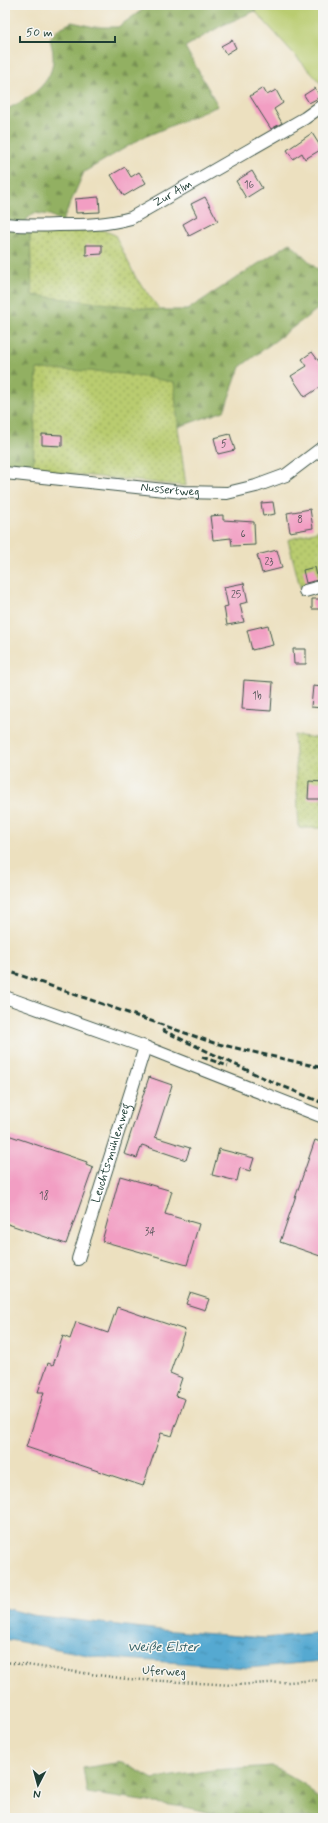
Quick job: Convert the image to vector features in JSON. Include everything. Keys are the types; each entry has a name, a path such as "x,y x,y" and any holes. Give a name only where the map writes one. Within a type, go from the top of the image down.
{"street":[{"name":"Zur Alm","path":"5,224 28,226 95,226 116,223 131,218 306,118 323,105"},
{"name":"Nussertweg","path":"5,473 184,492 227,493 256,486 286,475 323,447"},
{"path":"305,591 323,586"},
{"path":"5,997 145,1047 323,1118"},
{"name":"Leuchtsmühlenweg","path":"78,1259 145,1047"}],"path":[{"name":"Uferweg","path":"5,1662 127,1679 234,1685 323,1680"}],"green space":[{"path":"149,5 253,5 255,11 221,26 185,47 218,106 142,138 84,172 62,222 50,215 34,213 26,220 30,231 32,294 160,310 187,310 290,243 317,269 323,266 323,305 240,367 224,411 178,427 174,382 38,369 33,470 5,467 5,110 31,95 45,82 50,74 52,65 53,53 50,39 58,29 72,22 94,27 118,27"},
{"path":"253,5 323,5 323,86 255,11"},
{"path":"103,230 115,235 136,278 160,310 32,295 30,231"},
{"path":"37,369 110,372 174,382 186,486 33,470"},
{"path":"323,529 323,581 300,587 288,540"},
{"path":"294,735 323,739 323,828 299,828"},
{"path":"122,1762 153,1779 213,1770 272,1766 306,1785 323,1805 323,1818 232,1818 190,1808 87,1793 83,1768"}],"water":[{"name":"Weiße Elster","path":"5,1608 32,1615 161,1630 265,1638 323,1632 323,1661 248,1668 98,1657 5,1639"}],"building":[{"path":"232,40 236,48 226,54 221,46"},
{"path":"263,88 267,95 276,90 283,103 274,109 282,123 271,129 250,96"},
{"path":"315,88 320,97 309,103 304,95"},
{"path":"312,133 322,149 305,159 302,153 293,159 287,150"},
{"path":"125,167 131,177 139,172 146,183 124,196 111,175"},
{"path":"252,171 262,188 246,198 236,181"},
{"path":"99,197 100,212 76,213 75,199"},
{"path":"205,197 218,221 189,236 183,224 197,216 191,204"},
{"path":"86,245 102,245 102,254 86,255"},
{"path":"312,352 323,367 323,385 305,397 291,376 307,366 302,359"},
{"path":"42,434 62,435 62,446 42,445"},
{"path":"230,434 235,450 218,454 214,438"},
{"path":"273,502 275,514 263,516 261,503"},
{"path":"310,509 313,528 290,532 287,513"},
{"path":"223,515 223,520 254,522 255,545 232,546 231,538 213,540 210,516"},
{"path":"277,550 282,568 262,573 257,555"},
{"path":"315,567 318,580 306,583 303,570"},
{"path":"244,583 248,602 240,604 244,622 227,625 224,607 228,606 224,587"},
{"path":"312,599 323,599 323,609 312,609"},
{"path":"268,625 273,645 252,650 247,630"},
{"path":"293,649 306,649 306,664 294,664"},
{"path":"244,680 273,682 271,711 242,709"},
{"path":"313,686 323,687 323,708 311,707"},
{"path":"309,781 323,782 322,799 308,799"},
{"path":"149,1077 172,1085 155,1137 190,1148 186,1160 142,1145 137,1158 124,1154"},
{"path":"5,1134 87,1162 86,1165 93,1168 66,1244 5,1223"},
{"path":"315,1140 323,1143 323,1257 280,1242"},
{"path":"219,1149 254,1158 250,1171 240,1168 237,1181 212,1175"},
{"path":"120,1176 172,1191 165,1214 199,1224 187,1265 102,1241"},
{"path":"190,1293 209,1299 205,1310 186,1304"},
{"path":"117,1307 185,1330 170,1373 182,1378 176,1396 185,1399 172,1436 161,1433 143,1486 26,1447 44,1392 38,1392 48,1363 53,1365 63,1336 70,1339 76,1322 108,1333"}],"railway":[{"path":"5,970 214,1043 323,1068"},
{"path":"162,1030 268,1080 323,1103"},
{"path":"202,1057 228,1066"}]}
